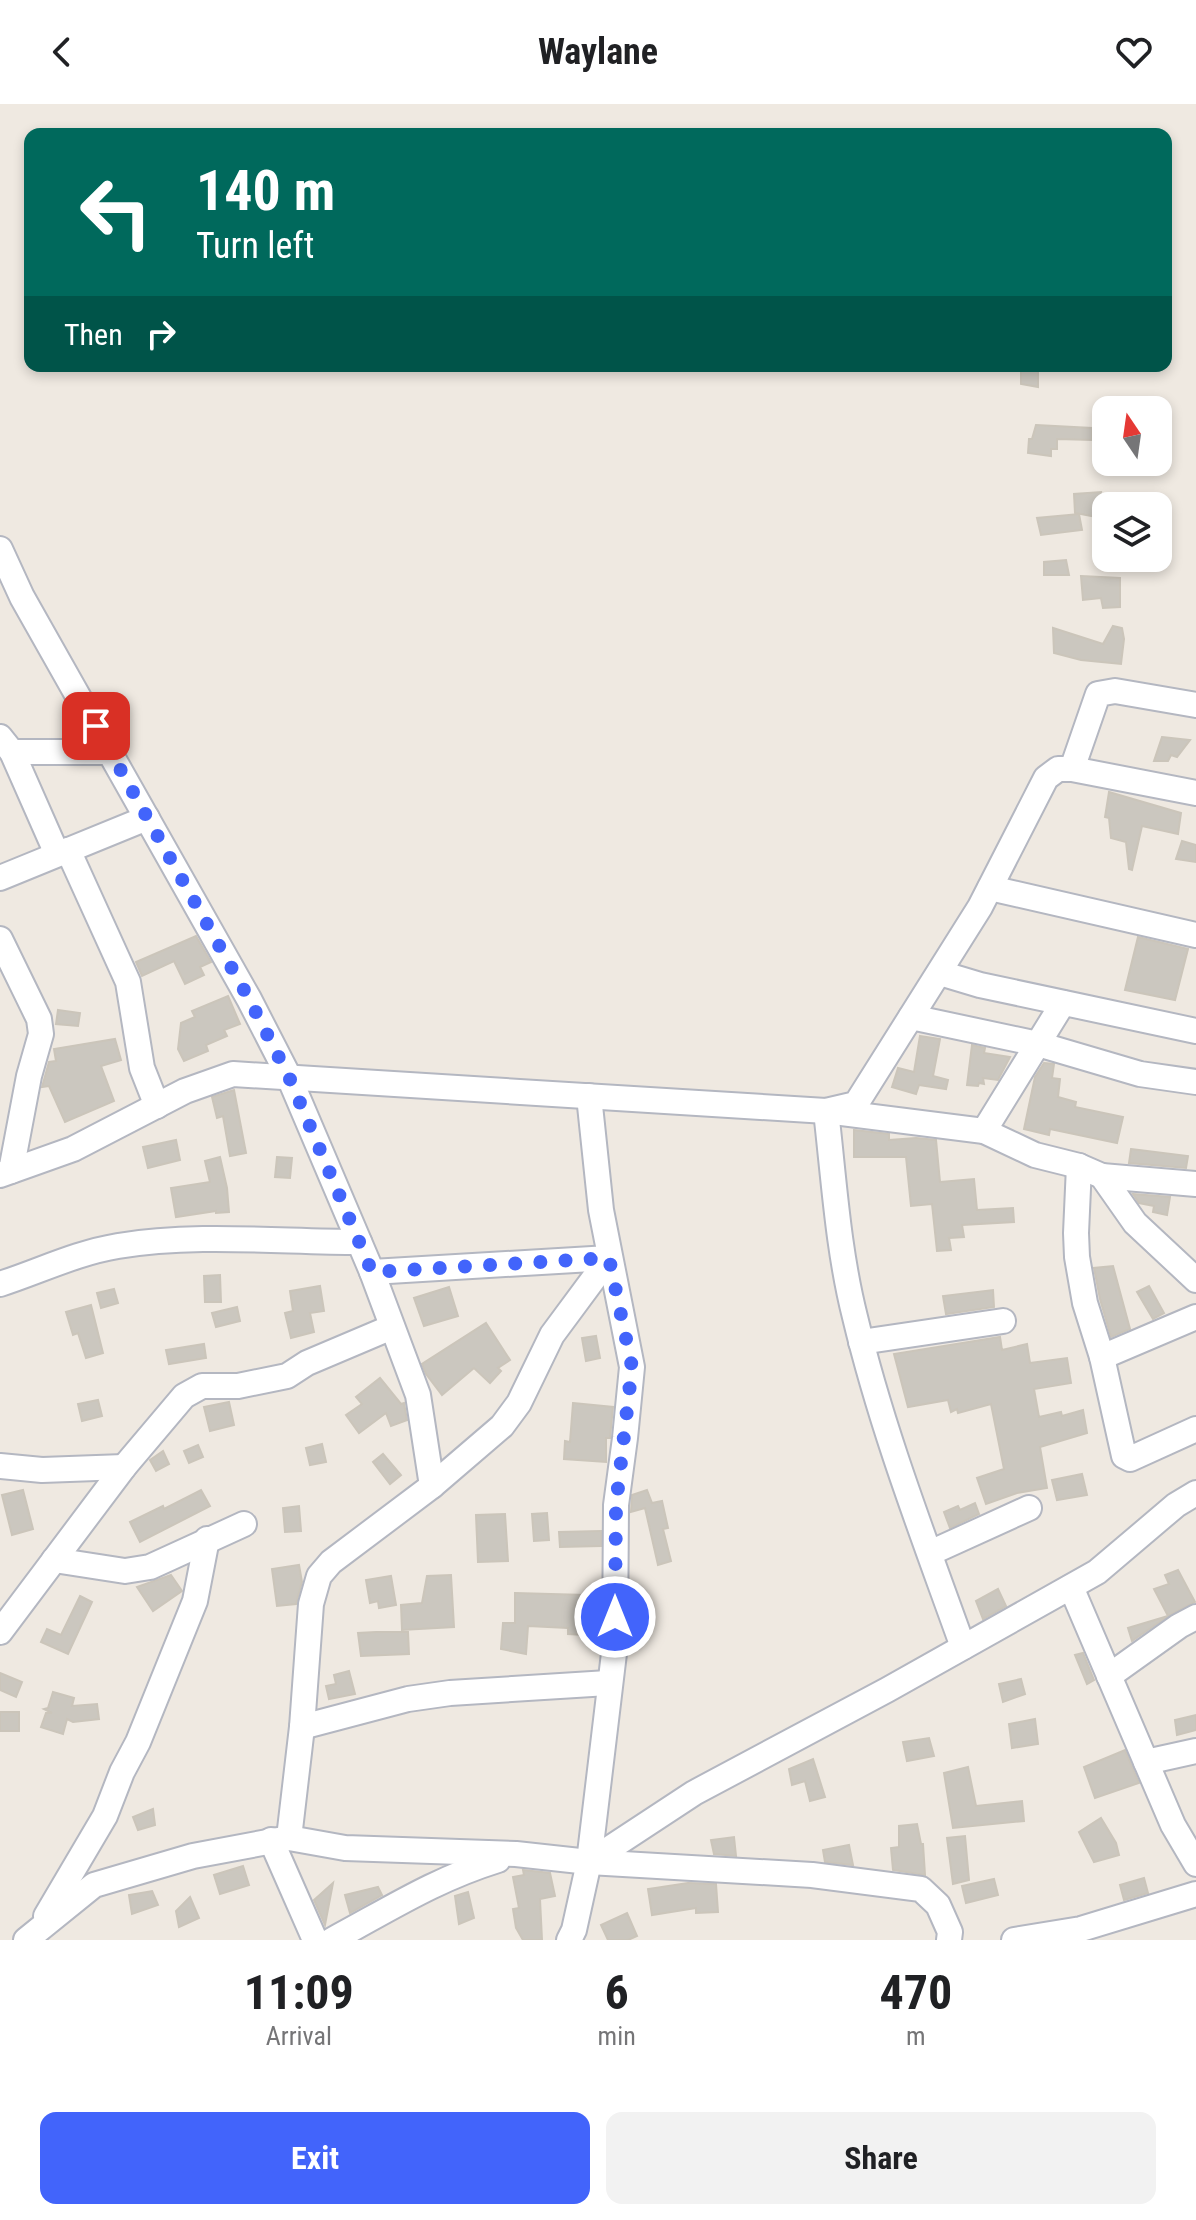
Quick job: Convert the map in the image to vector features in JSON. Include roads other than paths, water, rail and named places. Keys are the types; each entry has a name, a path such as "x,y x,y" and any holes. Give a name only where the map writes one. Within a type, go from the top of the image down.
{"street":[{"path":"2,563 249,999 289,1077 372,1272 418,1395 432,1486"},
{"path":"1072,769 1098,694 1115,691 1196,705"},
{"path":"6,745 111,752"},
{"path":"6,745 128,982 142,1068 157,1106"},
{"path":"826,1111 856,1104 990,888 1046,778 1058,769 1072,769 1196,793"},
{"path":"0,878 147,818"},
{"path":"990,888 1196,935"},
{"path":"0,939 39,1019 41,1034 5,1173"},
{"path":"940,973 980,985 1196,1031"},
{"path":"984,1131 1063,1003"},
{"path":"911,1017 1038,1044 1140,1074 1196,1082"},
{"path":"5,1173 73,1149 185,1091 233,1074 826,1111 984,1131 1035,1155 1079,1166 1102,1176 1196,1184"},
{"path":"569,1940 589,1862 608,1683 615,1645 616,1505 632,1367 601,1210 589,1096"},
{"path":"826,1111 843,1259 861,1342 880,1413 963,1647"},
{"path":"1079,1166 1077,1257 1085,1303 1102,1357 1126,1458 1130,1459 1196,1429"},
{"path":"1102,1176 1135,1223 1196,1280"},
{"path":"0,1284 72,1257 117,1246 173,1240 359,1242"},
{"path":"372,1272 609,1258"},
{"path":"315,1940 280,1839 302,1727 311,1604 319,1576 331,1562 432,1486 502,1426 519,1403 552,1335 609,1258"},
{"path":"1102,1357 1196,1317"},
{"path":"861,1342 1003,1321"},
{"path":"0,1632 124,1467 184,1396 202,1386 238,1386 287,1376 307,1363 392,1327"},
{"path":"0,1466 42,1470 124,1467"},
{"path":"589,1862 694,1793 1097,1572 1176,1505 1196,1493"},
{"path":"930,1553 1029,1508"},
{"path":"54,1560 125,1571 150,1567 244,1524"},
{"path":"32,1934 105,1816 138,1742 195,1601 207,1539"},
{"path":"1071,1587 1173,1825 1196,1864"},
{"path":"1109,1676 1196,1617"},
{"path":"302,1727 408,1699 450,1693 608,1683"},
{"path":"1146,1762 1196,1751"},
{"path":"32,1934 94,1885 193,1856 280,1839 345,1848 516,1854 589,1862 812,1875 921,1889 938,1905 950,1932 949,1940"},
{"path":"332,1940 410,1895 460,1872 516,1854"},
{"path":"1014,1940 1081,1929 1196,1894"}]}
